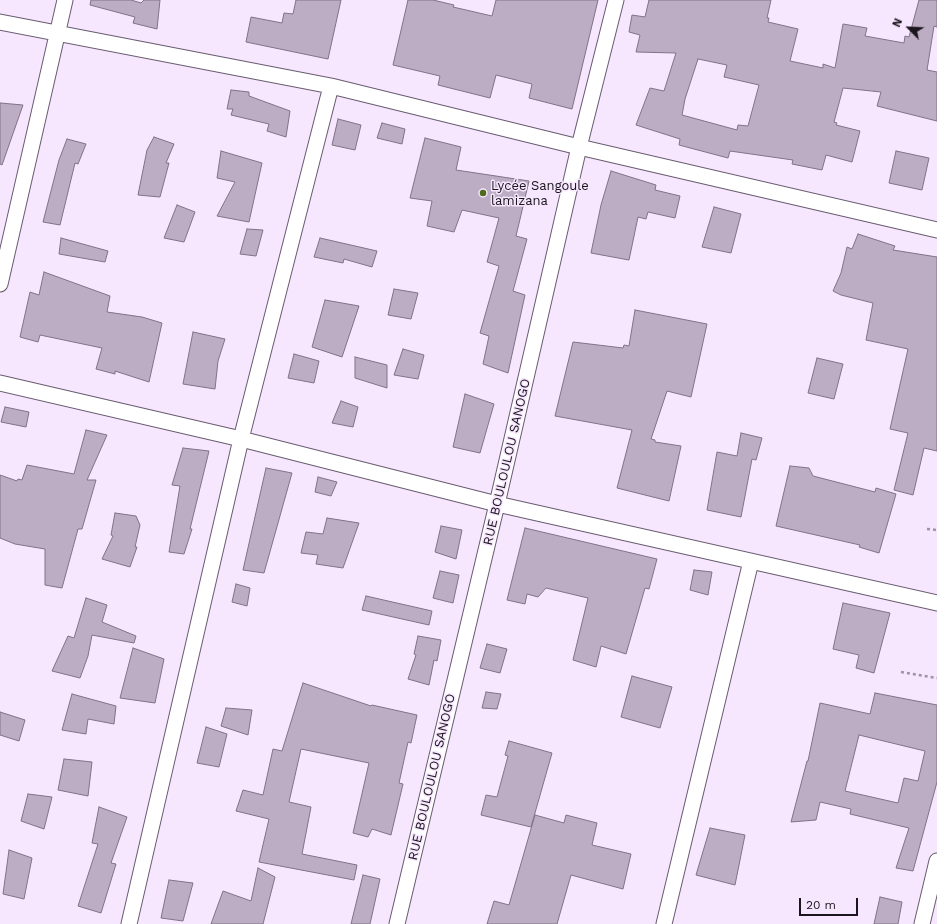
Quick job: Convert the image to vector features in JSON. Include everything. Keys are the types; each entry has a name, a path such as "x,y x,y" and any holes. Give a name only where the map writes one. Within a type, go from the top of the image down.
{"street":[{"path":"0,284 65,0"},
{"name":"RUE BOULOULOU SANOGO","path":"397,924 497,504 579,148 616,0"},
{"path":"0,22 331,86 579,148 937,230"},
{"path":"129,924 241,438 331,86"},
{"path":"0,383 241,438 497,504 937,603"},
{"path":"664,924 751,561"},
{"path":"922,924 937,861"}],"path":[{"path":"927,529 937,530"},
{"path":"901,672 937,678"}],"building":[{"path":"91,0 131,0 141,3 144,0 160,0 157,29 133,23 135,17 90,5"},
{"path":"296,0 341,0 328,59 246,42 251,17 282,23 284,13 293,14"},
{"path":"408,0 433,0 454,5 453,7 492,16 496,0 598,0 572,109 529,98 532,84 496,75 490,98 438,85 440,76 393,65"},
{"path":"649,0 771,0 767,18 769,18 768,22 798,29 790,61 823,68 823,64 835,68 843,24 867,28 865,36 904,43 905,36 909,37 919,0 937,0 937,27 934,26 927,70 937,72 937,121 877,106 881,92 843,88 834,122 837,123 836,125 860,131 852,162 826,155 822,170 792,164 793,160 730,151 728,158 679,145 680,139 636,125 650,88 664,91 676,53 636,52 640,35 629,32 632,15 645,17","holes":["698,59 727,65 724,77 759,85 748,126 738,125 737,130 682,115 685,99"]},
{"path":"231,90 249,92 249,96 290,111 286,137 267,131 269,124 231,115 233,109 227,109"},
{"path":"0,103 23,105 2,165 0,164"},
{"path":"338,119 361,125 355,150 332,145"},
{"path":"382,123 405,129 402,144 377,138"},
{"path":"154,137 174,144 166,163 169,163 160,197 138,195 147,150"},
{"path":"425,138 461,147 456,170 529,181 516,236 527,239 513,291 525,295 508,373 483,364 489,336 480,333 499,266 487,262 499,218 462,210 454,232 427,226 432,201 410,198"},
{"path":"67,139 86,144 78,164 75,163 60,225 43,222 59,160"},
{"path":"221,151 262,163 249,222 217,216 235,182 217,178"},
{"path":"896,151 929,158 922,190 889,183"},
{"path":"611,171 656,185 655,190 680,196 675,218 648,212 646,219 638,217 629,260 591,253 601,205"},
{"path":"177,205 195,212 184,242 164,238"},
{"path":"714,207 741,214 731,253 702,247"},
{"path":"247,229 263,230 256,256 240,254"},
{"path":"858,234 895,246 893,250 937,257 937,451 924,448 913,495 894,490 908,433 890,429 908,349 866,340 873,303 841,295 833,291 841,273 847,247 852,249"},
{"path":"61,238 108,251 105,262 59,254"},
{"path":"320,238 377,251 372,267 344,259 343,263 314,257"},
{"path":"44,272 110,296 107,312 142,317 162,323 149,382 115,371 115,374 96,369 102,348 40,335 38,342 20,337 30,292 39,295"},
{"path":"394,289 418,293 411,319 388,315"},
{"path":"325,300 359,306 342,357 312,347"},
{"path":"635,310 707,324 691,397 667,391 651,439 655,440 655,442 681,446 669,501 617,488 632,430 555,416 573,342 623,348 624,345 629,346"},
{"path":"193,332 225,339 218,361 215,389 183,384"},
{"path":"403,349 424,355 418,379 394,375"},
{"path":"294,354 319,361 314,383 288,378"},
{"path":"355,357 387,365 387,388 355,378"},
{"path":"817,358 843,364 834,399 808,393"},
{"path":"465,394 494,404 480,453 453,447"},
{"path":"341,401 358,407 353,427 332,423"},
{"path":"5,407 29,412 26,427 1,422"},
{"path":"86,430 107,435 87,480 96,480 82,529 78,529 62,588 45,585 45,549 15,544 0,538 0,475 17,481 18,479 22,480 27,465 74,474"},
{"path":"741,433 762,438 756,460 752,459 741,517 707,510 717,452 737,456"},
{"path":"183,448 209,451 190,529 192,529 184,554 169,552 180,486 172,485"},
{"path":"790,466 809,468 813,476 875,492 876,488 896,494 879,553 859,547 860,545 776,526"},
{"path":"266,468 292,473 264,573 243,570"},
{"path":"318,477 337,482 331,496 315,492"},
{"path":"115,513 136,516 140,525 135,547 137,547 130,567 102,559 113,536 111,535"},
{"path":"327,518 359,523 343,568 316,564 318,555 301,553 306,532 323,534"},
{"path":"441,526 462,530 456,559 435,552"},
{"path":"525,528 657,559 649,589 645,588 626,654 601,646 596,667 573,660 588,598 546,588 538,597 527,594 525,604 507,600"},
{"path":"694,570 712,572 708,595 690,590"},
{"path":"440,571 459,575 453,603 433,598"},
{"path":"236,584 250,588 247,606 232,602"},
{"path":"366,596 432,611 429,625 362,610"},
{"path":"86,598 107,605 102,622 136,636 134,643 92,635 88,656 80,678 52,671 68,636 74,638"},
{"path":"843,603 890,613 874,673 856,668 859,655 833,649"},
{"path":"418,636 441,640 437,661 434,660 429,685 408,679 416,655 414,654"},
{"path":"487,644 507,649 500,673 480,668"},
{"path":"133,648 164,659 155,703 120,698"},
{"path":"632,676 672,687 660,728 621,717"},
{"path":"303,683 371,706 417,715 411,743 408,742 399,783 403,784 391,835 372,829 368,837 353,833 369,763 301,749 289,802 311,807 302,854 357,865 354,880 259,862 269,819 236,811 243,790 263,795 273,749 282,751"},
{"path":"486,692 501,694 497,709 482,708"},
{"path":"875,693 937,705 937,782 913,871 896,868 909,828 850,814 851,809 820,802 816,820 791,822 808,761 820,703 870,714","holes":["859,735 925,751 918,781 904,778 898,803 845,791"]},
{"path":"72,694 116,706 114,724 88,719 86,734 62,730"},
{"path":"226,708 252,710 248,735 221,726"},
{"path":"0,712 25,720 19,741 0,735"},
{"path":"206,727 227,734 219,767 197,763"},
{"path":"509,741 552,753 531,827 481,815 486,795 497,797 508,756 505,755"},
{"path":"64,759 92,762 88,796 58,790"},
{"path":"28,794 52,797 44,829 21,821"},
{"path":"99,807 127,817 111,863 116,864 101,913 78,906 98,844 92,843"},
{"path":"535,815 564,823 566,815 597,823 592,845 631,854 623,889 571,875 557,924 487,924 494,901 509,905"},
{"path":"710,828 745,835 735,885 696,875"},
{"path":"9,850 32,858 24,899 3,894"},
{"path":"258,868 275,877 263,924 211,924 223,891 251,901"},
{"path":"363,875 380,879 370,924 351,924"},
{"path":"169,880 193,883 183,921 161,918"},
{"path":"880,897 902,902 898,924 874,924"}],"place":[{"name":"Lycée Sangoule lamizana","path":"483,193"}]}
